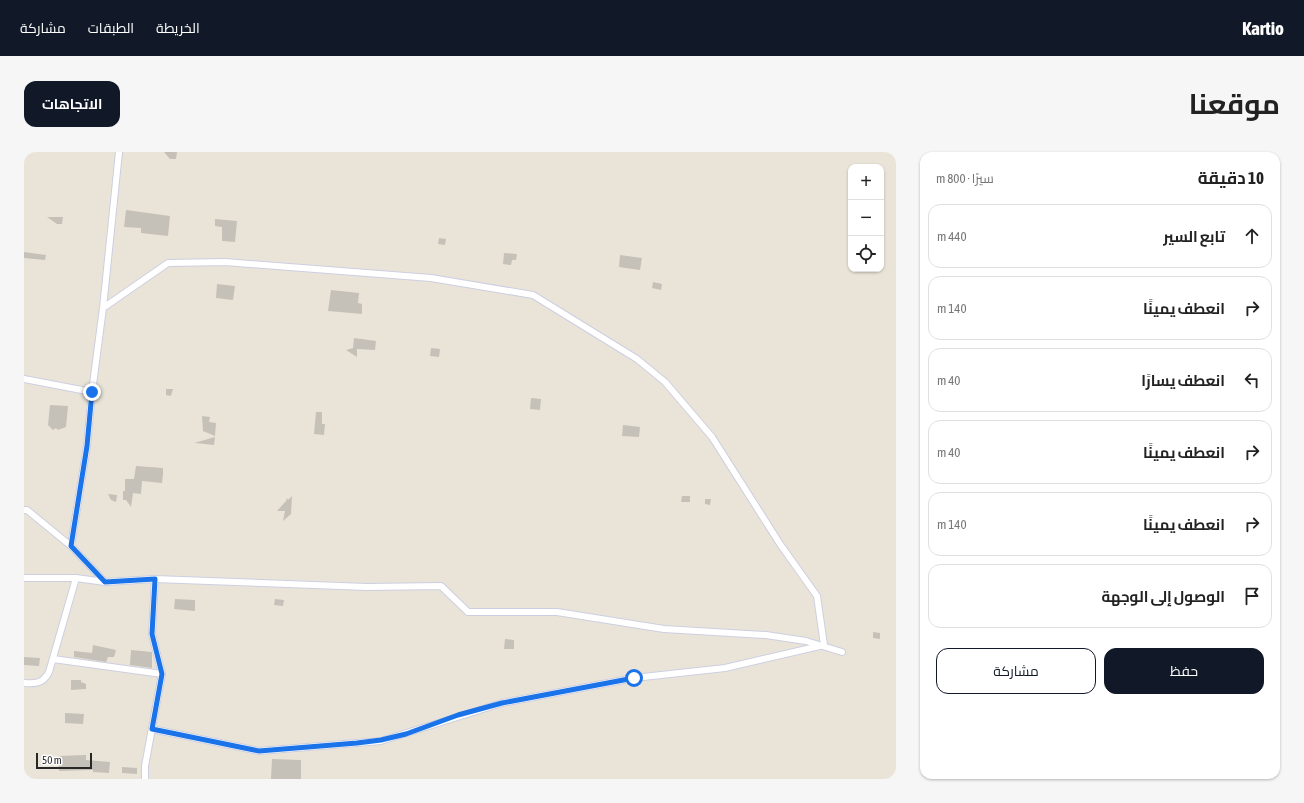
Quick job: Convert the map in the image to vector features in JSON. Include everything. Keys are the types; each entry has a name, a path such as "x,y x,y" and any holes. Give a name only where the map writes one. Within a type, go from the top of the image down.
{"street":[{"path":"71,546 87,446 92,392 103,308 118,152"},
{"path":"103,308 168,263 226,262 432,278 533,295 637,359 665,382 712,437 780,544 817,596 824,646"},
{"path":"24,380 92,392"},
{"path":"24,510 27,510 71,546 105,582"},
{"path":"24,578 76,578 105,582 155,579 367,587 441,586 468,612 557,612 664,630 766,635 824,646 842,652"},
{"path":"24,683 34,684 44,680 53,659 76,578"},
{"path":"145,779 145,766 162,674 152,634 155,579"},
{"path":"152,729 259,751 381,740 502,703 634,678 725,668 824,646"},
{"path":"53,659 162,674"}],"building":[{"path":"164,152 177,152 176,159 170,159"},
{"path":"126,210 170,216 168,236 141,233 141,228 124,227"},
{"path":"47,217 63,217 62,224 57,224"},
{"path":"215,219 237,221 235,242 222,241 222,227 215,226"},
{"path":"439,238 446,239 445,245 438,244"},
{"path":"24,252 46,255 45,260 24,258"},
{"path":"504,253 517,254 516,260 512,260 511,265 503,264"},
{"path":"620,255 642,258 640,270 619,267"},
{"path":"653,282 662,284 661,290 652,288"},
{"path":"217,284 235,286 233,300 216,298"},
{"path":"331,290 359,293 358,303 362,304 362,314 328,311"},
{"path":"354,338 376,341 375,350 357,349 357,357 346,350 353,348"},
{"path":"431,348 440,349 439,357 430,356"},
{"path":"166,389 173,389 171,396 166,395"},
{"path":"531,398 541,399 540,410 530,409"},
{"path":"50,405 68,406 66,427 58,430 56,428 53,430 48,425"},
{"path":"316,412 322,412 322,424 325,424 324,435 314,434"},
{"path":"202,416 210,417 209,422 216,423 215,436 203,431"},
{"path":"623,425 640,427 639,437 622,436"},
{"path":"215,437 214,445 194,443"},
{"path":"136,466 163,468 162,483 142,481 141,494 133,493 131,507 126,500 123,500 123,491 125,491 125,479 134,479"},
{"path":"108,494 117,495 116,502 111,500"},
{"path":"292,496 291,514 283,521 285,511 277,511 287,498 288,500"},
{"path":"682,496 690,496 690,502 681,502"},
{"path":"705,499 711,499 710,505 705,504"},
{"path":"175,599 195,600 195,611 174,609"},
{"path":"275,599 284,600 283,606 274,605"},
{"path":"873,632 880,633 880,639 873,638"},
{"path":"505,639 514,640 514,649 504,649"},
{"path":"93,645 116,650 114,657 108,657 106,662 74,657 74,651 92,653"},
{"path":"131,650 152,652 152,668 130,665"},
{"path":"24,657 40,658 39,666 24,665"},
{"path":"71,680 81,680 81,682 86,684 86,689 71,690"},
{"path":"65,713 84,714 83,724 65,723"},
{"path":"86,755 86,760 110,762 109,773 93,772 93,770 59,771 58,756"},
{"path":"272,759 301,760 301,779 271,779"},
{"path":"122,767 137,768 137,774 122,773"}],"route":[{"path":"92,392 87,446 71,546 105,582 155,579 152,634 162,674 152,729 259,751 357,743 381,740 406,734 458,715 502,703 634,678"}]}
